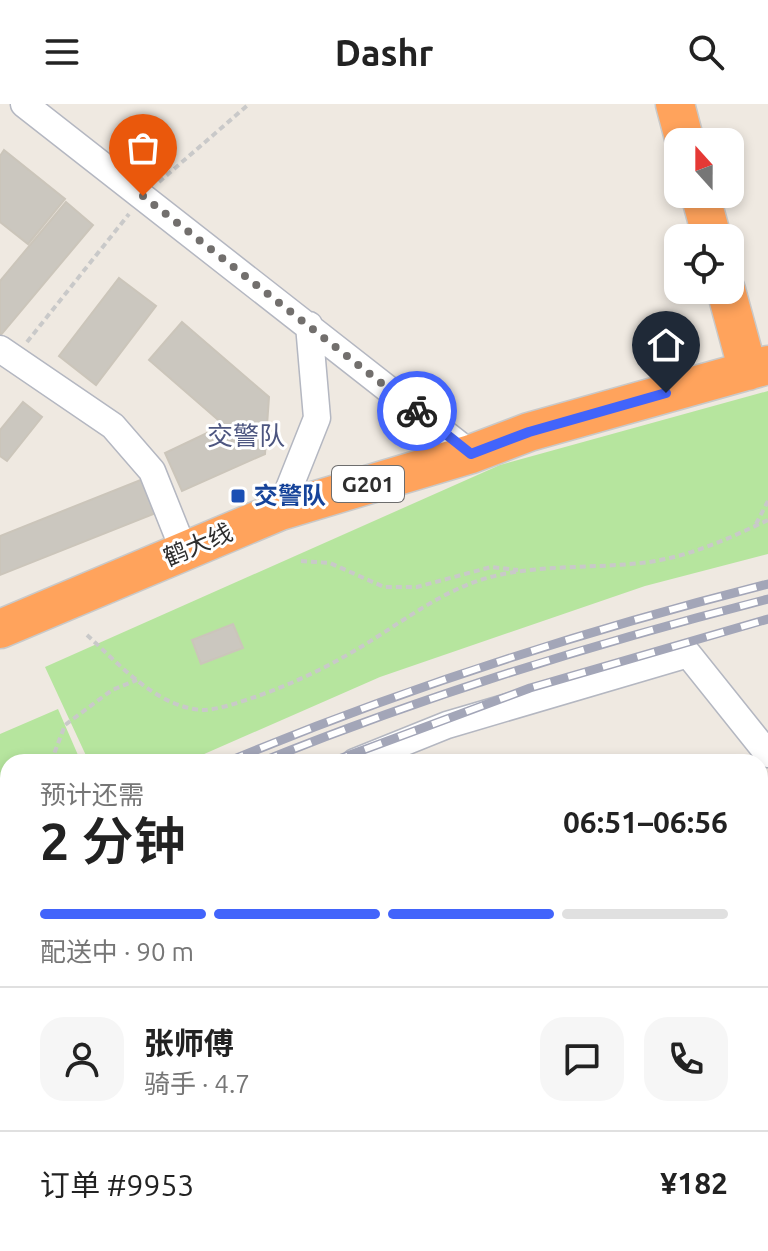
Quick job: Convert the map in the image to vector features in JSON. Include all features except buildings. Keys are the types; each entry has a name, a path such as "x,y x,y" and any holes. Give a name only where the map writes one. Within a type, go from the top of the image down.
{"highway":[{"path":"675,104 681,128"},
{"path":"732,304 758,368"},
{"name":"鹤大线","path":"0,629 280,511 471,454 529,432 758,368"}],"street":[{"path":"24,104 471,454"},
{"path":"280,511 317,418 309,325"},
{"path":"6,354 113,426 152,471 184,551"},
{"path":"375,754 447,725 688,654 768,754"}],"path":[{"path":"6,354 143,196 249,104"},
{"path":"755,526 768,501"},
{"path":"87,635 137,680 168,700 202,710 244,701 292,684 353,652 426,605 471,584 520,571 651,562 704,548 768,520"},
{"path":"301,561 330,563 384,587 417,587 491,567 520,571"},
{"path":"54,754 65,725 112,690 137,680"}],"green space":[{"path":"768,391 768,554 645,586 380,677 204,754 85,754 45,667 500,465"},
{"path":"58,709 78,754 0,754 0,734"}],"railway":[{"path":"247,754 494,663 630,621 768,584"},
{"path":"282,754 386,714 512,672 768,599"},
{"path":"353,754 530,688 768,619"}],"way so far":[{"path":"143,196 417,411"}],"place":[{"name":"交警队","path":"238,496"}],"district":[{"name":"交警队","path":"246,436"}],"route":[{"path":"417,411 471,454 529,432 666,393"}]}
